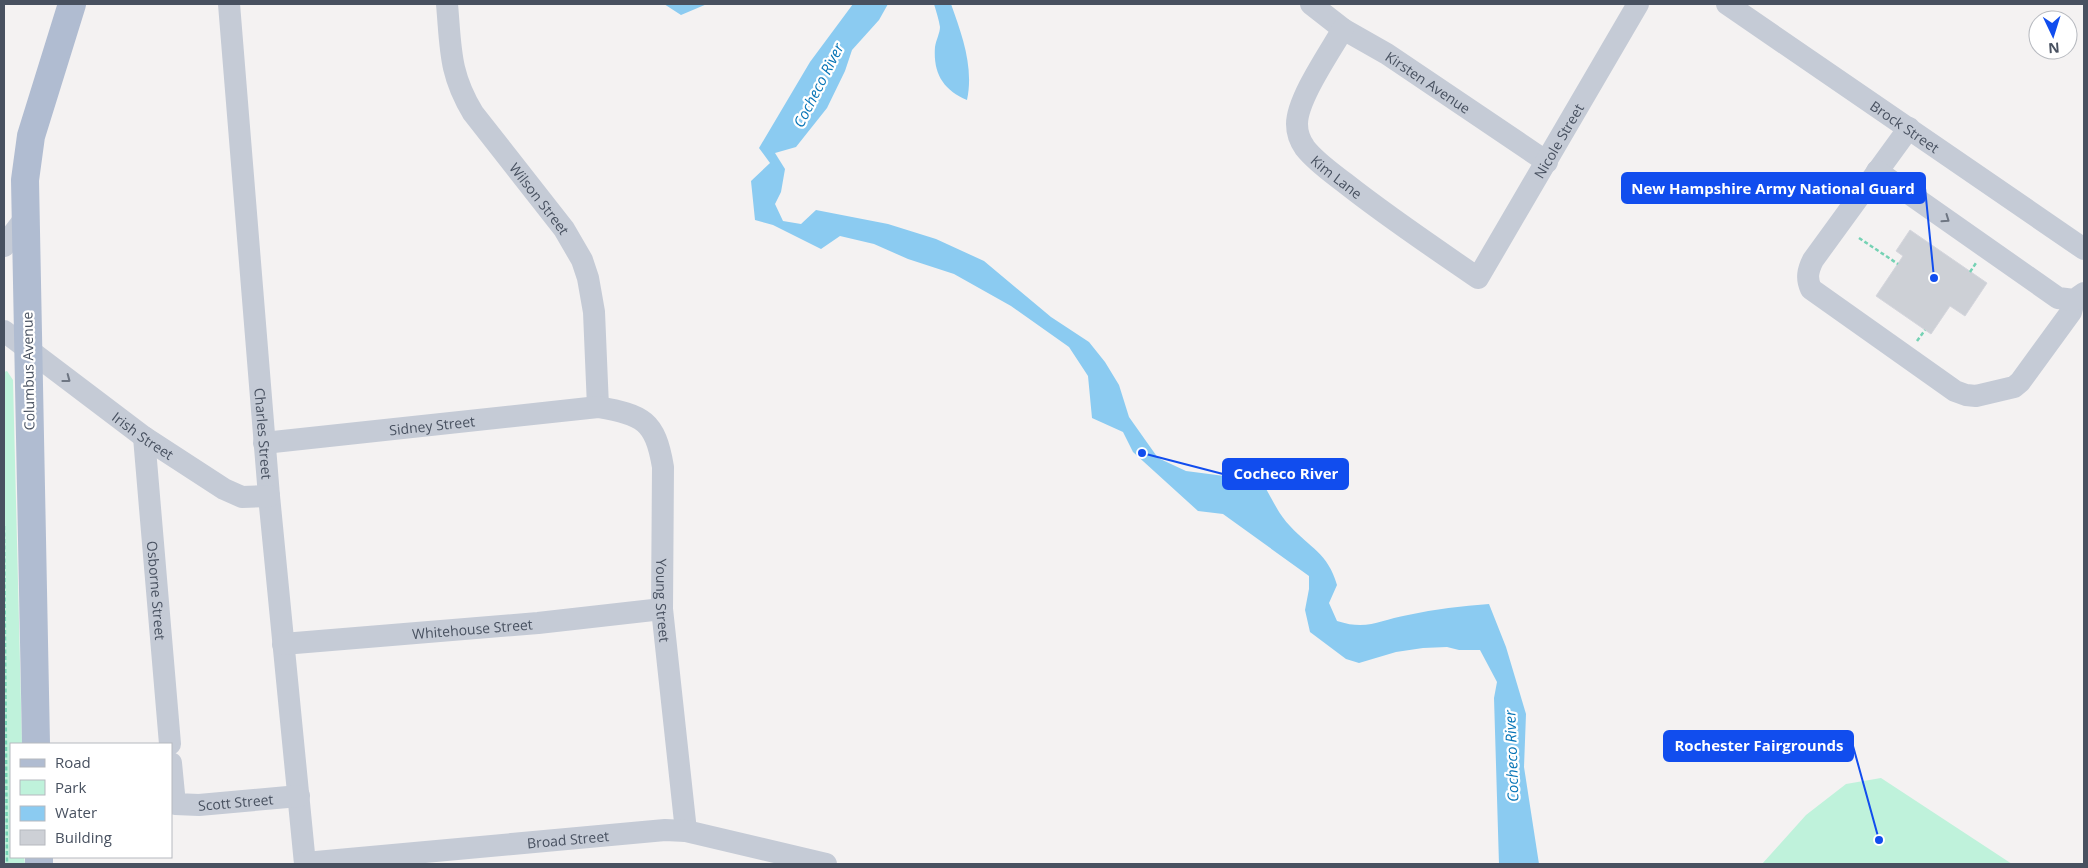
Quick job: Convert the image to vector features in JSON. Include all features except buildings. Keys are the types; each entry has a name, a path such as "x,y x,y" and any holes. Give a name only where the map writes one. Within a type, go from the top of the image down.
{"main road":[{"name":"Columbus Avenue","path":"36,743 16,351 26,217 25,180 31,136 72,4"}],"street":[{"name":"Charles Street","path":"229,4 264,443 305,864"},
{"name":"Wilson Street","path":"447,4 452,65 464,98 564,228 582,260 588,278 594,312 598,407"},
{"name":"Kirsten Avenue","path":"1310,4 1343,29 1387,54 1546,162"},
{"name":"Nicole Street","path":"1478,278 1638,4"},
{"name":"Brock Street","path":"1726,4 2084,249"},
{"name":"Kim Lane","path":"1343,29 1305,95 1299,110 1297,123 1298,137 1312,154 1367,201 1478,278"},
{"path":"1909,128 1813,260 1808,269 1808,283 1811,289 1955,391 1976,396 2006,390 2020,382 2071,312 2079,296"},
{"path":"1877,171 2058,298 2079,296"},
{"path":"4,246 26,217"},
{"name":"Irish Street","path":"4,331 16,351 224,489 242,498 269,496"},
{"name":"Sidney Street","path":"264,443 598,407"},
{"name":"Young Street","path":"598,407 623,411 640,418 654,432 664,467 662,610 686,831"},
{"name":"Osborne Street","path":"144,437 170,743"},
{"name":"Whitehouse Street","path":"283,644 538,623 662,610"},
{"name":"Scott Street","path":"172,773 175,804 207,804 298,796"},
{"name":"Broad Street","path":"305,864 665,830 686,831 826,864"}],"path":[{"path":"1859,238 1898,264"},
{"path":"1916,342 1925,330"},
{"path":"4,526 7,864"}],"green space":[{"path":"7,371 13,380 22,743 10,743 10,858 24,858 25,864 4,864 4,372"},
{"path":"1881,778 2012,864 1762,864 1806,815 1846,784"}],"water":[{"path":"664,4 707,4 681,15"},
{"path":"853,4 888,4 879,20 852,50 845,71 827,108 796,147 775,153 785,169 781,192 775,204 783,221 801,224 816,210 888,224 936,239 984,261 1051,317 1089,342 1105,362 1119,385 1129,417 1158,458 1186,471 1232,477 1259,477 1285,521 1329,565 1337,585 1329,603 1337,621 1365,625 1428,611 1489,604 1506,647 1526,714 1524,767 1539,864 1499,864 1494,698 1497,682 1480,650 1459,650 1447,647 1423,648 1396,652 1359,663 1346,659 1310,632 1305,610 1309,589 1309,576 1223,514 1198,511 1133,452 1123,432 1092,418 1088,376 1069,347 1011,306 954,274 908,259 874,244 840,236 821,249 773,225 755,220 751,181 770,163 759,148 810,62"},
{"path":"934,4 951,4 963,39 968,63 969,88 967,100 946,86 938,73 935,47 940,27"}],"place":[{"name":"New Hampshire Army National Guard","path":"1934,278"},
{"name":"Cocheco River","path":"1142,453"},
{"name":"Rochester Fairgrounds","path":"1879,840"}]}
